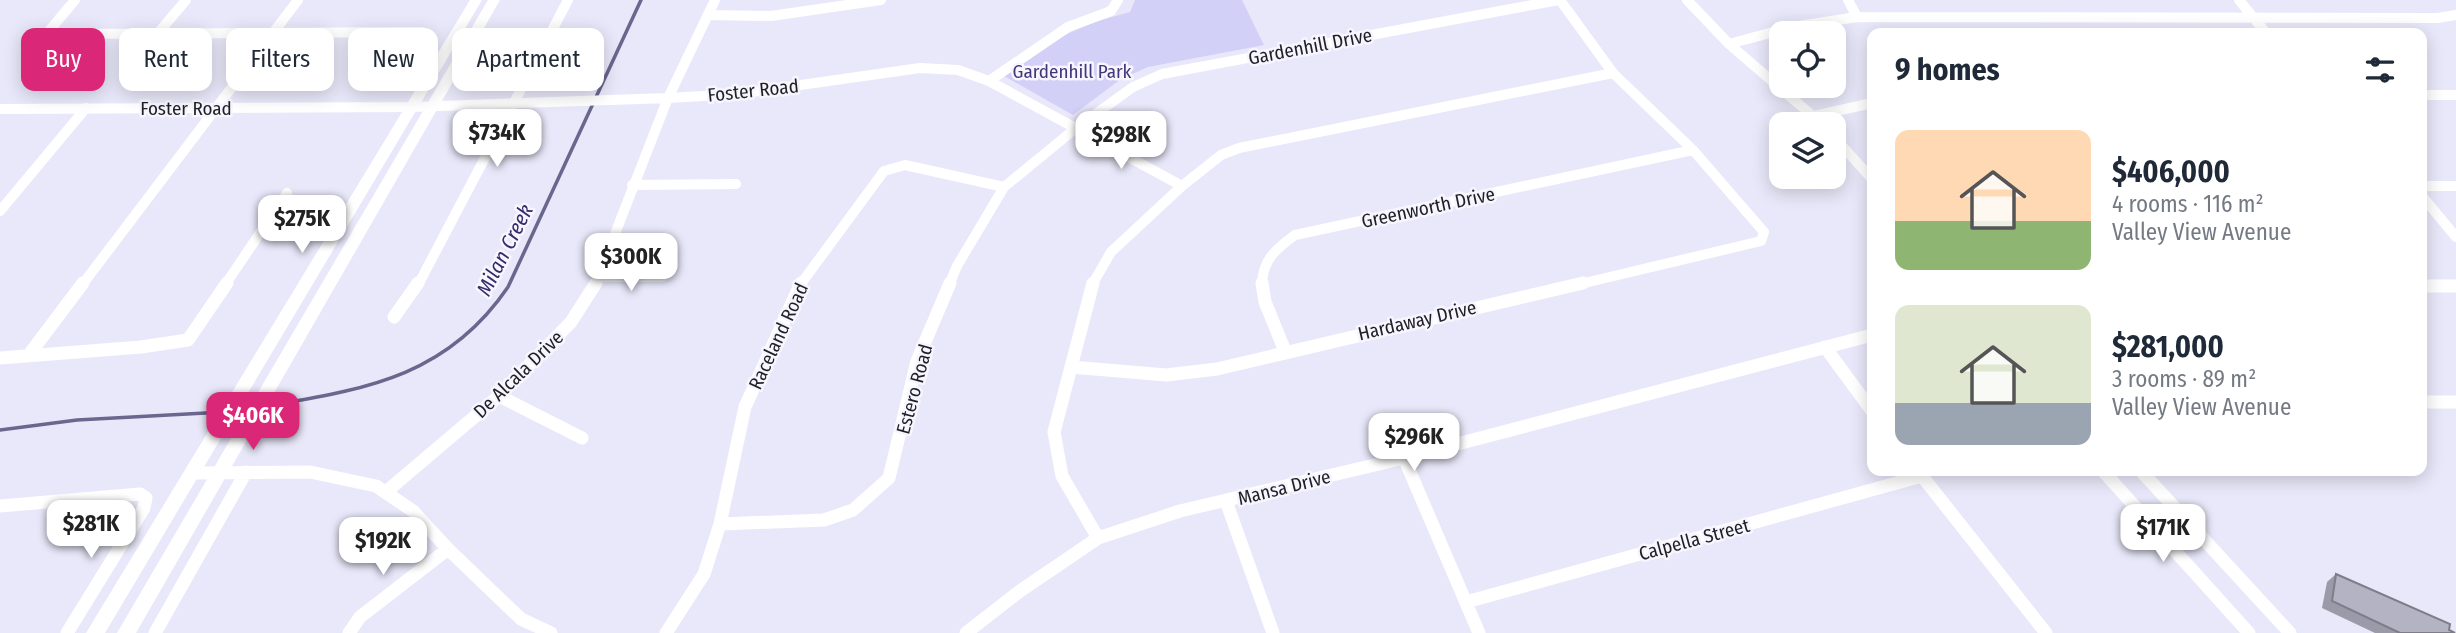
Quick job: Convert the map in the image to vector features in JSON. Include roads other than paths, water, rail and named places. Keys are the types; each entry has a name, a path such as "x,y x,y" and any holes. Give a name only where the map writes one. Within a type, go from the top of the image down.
{"main road":[{"path":"95,633 476,0"},
{"path":"125,633 494,0"}],"street":[{"path":"75,0 49,31 59,34 119,33"},
{"path":"162,28 186,0"},
{"path":"277,28 298,0"},
{"path":"394,317 412,295 568,0"},
{"name":"De Alcala Drive","path":"387,491 499,396 572,322 600,276 632,185 668,98 715,0"},
{"path":"709,15 771,16 835,3 881,0"},
{"path":"989,81 1068,27 1111,11 1118,0"},
{"path":"1559,0 1613,73 1693,150"},
{"name":"Gardenhill Drive","path":"1076,128 1133,87 1162,74 1559,0"},
{"path":"1686,0 1729,44 1809,112"},
{"path":"1848,0 1857,17"},
{"path":"2239,0 2262,28"},
{"path":"1729,44 1791,27 1857,17 2438,18 2456,15"},
{"name":"Foster Road","path":"0,108 411,107 668,98 738,94 920,68 958,70 989,81 1182,186"},
{"path":"1098,538 1058,471 1054,453 1054,432 1091,288 1111,252 1182,186 1221,155 1239,148 1613,73"},
{"path":"31,352 231,91"},
{"path":"2427,95 2456,95"},
{"path":"1843,112 1867,105"},
{"path":"0,211 86,108"},
{"name":"Estero Road","path":"720,524 824,520 853,510 889,478 917,361 957,266 1004,187 1076,128"},
{"name":"Hardaway Drive","path":"1071,367 1166,374 1217,369 1760,241 1764,232 1693,150"},
{"name":"Greenworth Drive","path":"1285,351 1263,300 1261,281 1265,261 1279,245 1295,235 1693,150"},
{"path":"1846,151 1867,174"},
{"name":"Raceland Road","path":"666,633 704,573 720,524 745,407 800,282 884,171 905,165 1004,187"},
{"path":"632,185 736,184"},
{"path":"2427,186 2456,186"},
{"path":"0,358 31,352 161,346 188,340 287,193"},
{"path":"2427,202 2456,237"},
{"path":"600,276 662,277"},
{"path":"2427,286 2456,286"},
{"name":"Mansa Drive","path":"966,633 1020,591 1098,538 1180,511 1404,458 1867,336"},
{"path":"1825,347 1867,404"},
{"path":"499,396 582,438"},
{"path":"2427,402 2456,402"},
{"path":"1404,458 1479,633"},
{"path":"155,633 246,472"},
{"path":"192,473 334,475 387,491 413,511 447,549 522,619 551,633"},
{"name":"Calpella Street","path":"1466,602 1909,476"},
{"path":"1922,476 2046,633"},
{"path":"2108,476 2249,633"},
{"path":"2146,476 2290,633"},
{"path":"0,506 140,494 146,498 144,508 67,633"},
{"path":"1226,501 1273,633"},
{"path":"349,633 360,617 447,549"}],"waterway":[{"name":"Milan Creek","path":"263,407 369,385 400,374 430,360 458,342 484,318 508,287 641,0"},
{"name":"Milan Creek","path":"235,411 252,409"},
{"name":"Milan Creek","path":"0,430 77,420 224,412"}],"park label":[{"name":"Gardenhill Park","path":"1072,71"}]}
